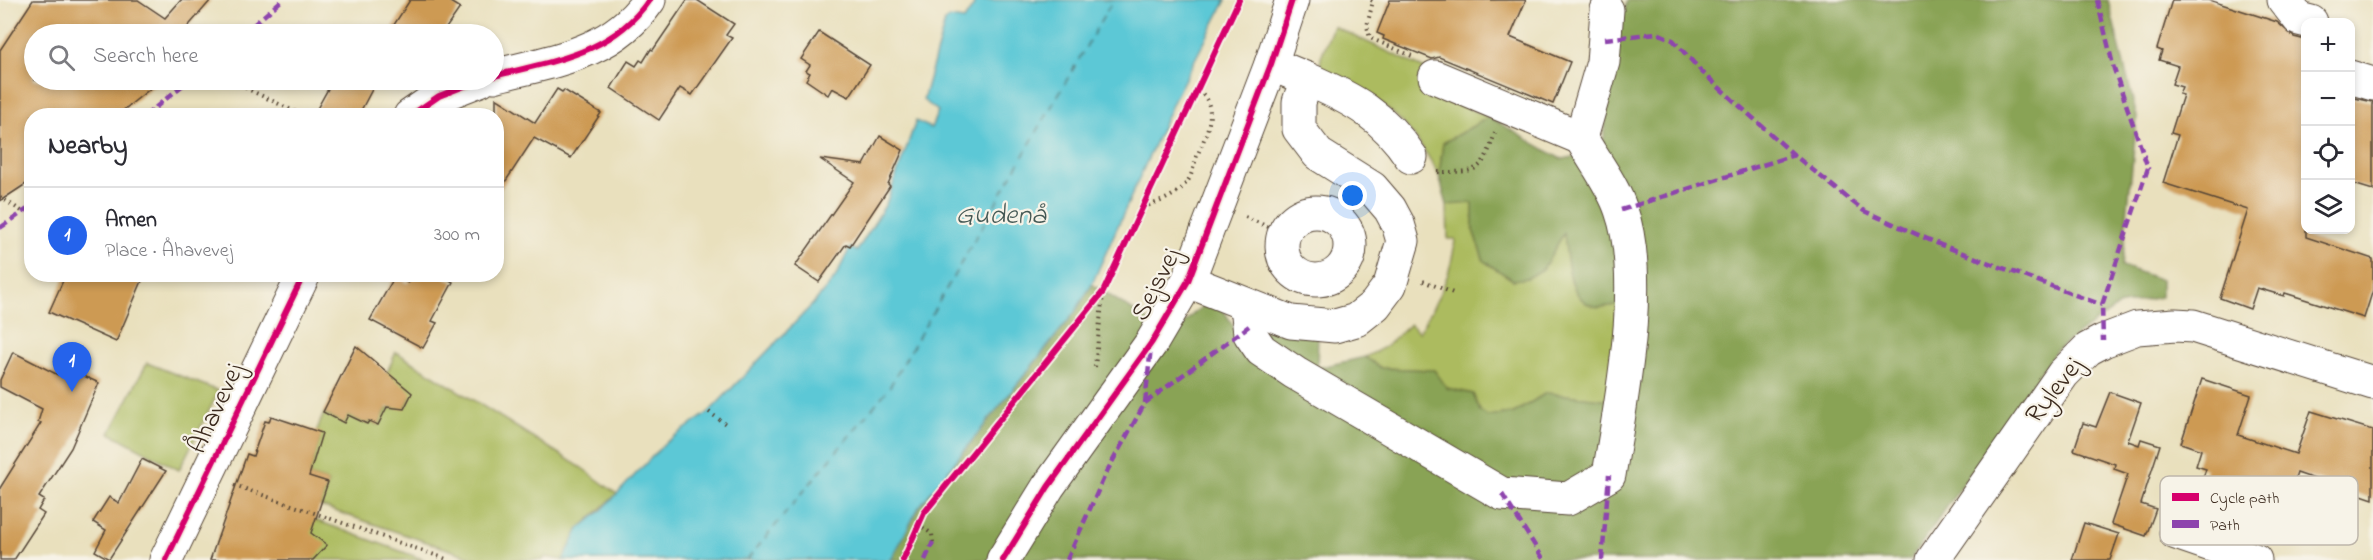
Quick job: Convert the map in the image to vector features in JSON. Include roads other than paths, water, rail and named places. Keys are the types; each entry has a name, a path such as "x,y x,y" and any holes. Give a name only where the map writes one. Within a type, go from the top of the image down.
{"street":[{"path":"504,73 573,56 616,36 649,0"},
{"name":"Sejsvej","path":"1003,560 1048,487 1152,342 1188,280 1271,64 1292,0"},
{"path":"2284,0 2301,20"},
{"path":"1581,138 1603,62 1607,9"},
{"path":"1271,64 1348,98 1381,120 1424,165"},
{"path":"1247,305 1250,334 1261,350 1295,373 1502,494 1568,499 1610,475 1620,406 1630,303 1629,254 1621,210 1581,138 1435,77"},
{"path":"1188,280 1291,322 1335,326 1356,320 1375,305 1390,285 1403,241 1398,224 1390,208 1372,188 1318,154 1299,129 1299,102 1307,79"},
{"path":"2355,79 2373,84"},
{"path":"422,108 439,96 454,90"},
{"path":"1325,214 1338,165"},
{"path":"1309,213 1325,214 1340,222 1350,245 1346,262 1341,269 1327,278 1310,280 1289,266 1283,251 1285,234 1301,216 1309,213"},
{"name":"Åhavevej","path":"166,560 300,282"},
{"name":"Rylevej","path":"1934,560 2063,374 2088,349 2103,341 2137,328 2157,325 2193,326 2373,383"},
{"path":"2211,545 2254,560"}],"water":[{"name":"Gudenå","path":"973,0 1226,0 1176,96 1092,284 1075,312 919,507 891,560 563,560 579,529 602,510 665,443 709,412 812,305 835,278 850,248 857,251 886,204 916,121 931,128 938,111 923,100 945,22 949,18 964,20 974,5"}],"place":[{"name":"Arnen","path":"72,392"}]}
